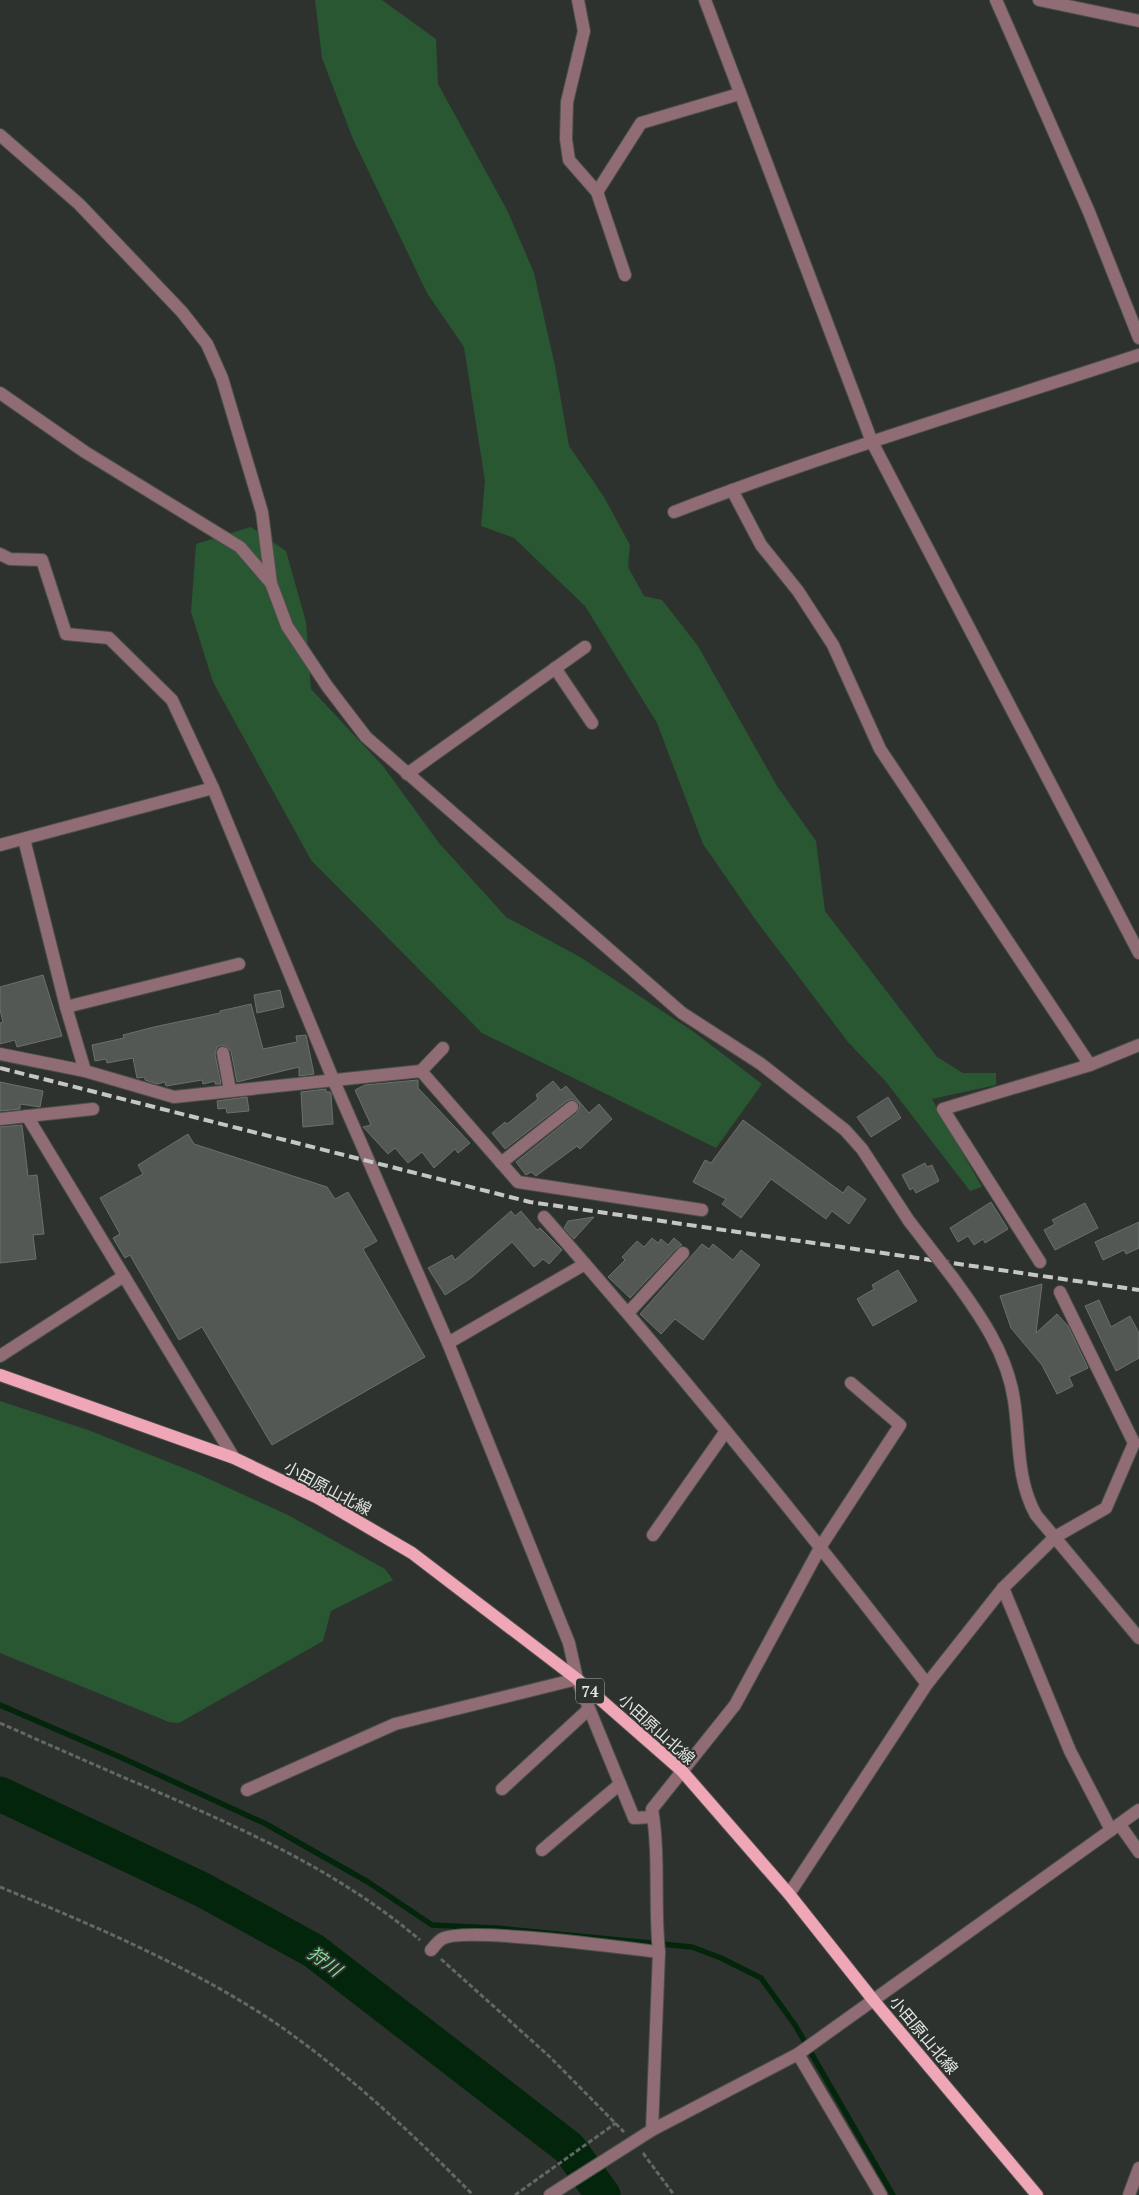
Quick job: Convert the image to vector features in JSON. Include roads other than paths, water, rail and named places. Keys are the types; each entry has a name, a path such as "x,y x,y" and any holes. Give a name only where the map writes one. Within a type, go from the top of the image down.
{"main road":[{"name":"小田原山北線","path":"0,1376 234,1458 318,1498 412,1553 577,1678 682,1771 789,1894 874,2000 1037,2195"}],"street":[{"path":"578,0 584,31 568,102 566,139 569,160 597,192 625,275"},
{"path":"705,0 872,442 1139,953"},
{"path":"996,0 1089,212 1139,338"},
{"path":"1039,0 1139,21"},
{"path":"597,192 641,123 739,94"},
{"path":"0,135 79,204 182,312 206,344 222,378 262,512 271,583 287,626 327,686 366,737 682,1013 761,1064 845,1130 862,1149 909,1221 982,1318 1002,1356 1014,1398 1022,1483 1026,1498 1036,1515 1139,1638"},
{"path":"674,512 872,442 1139,355"},
{"path":"0,393 84,452 240,548 271,583"},
{"path":"732,490 761,545 798,591 833,645 880,749 1090,1065"},
{"path":"3,558 42,560 66,634 109,638 172,700 213,788 333,1079 448,1343 569,1643 577,1678 634,1818 653,1818"},
{"path":"407,774 585,646"},
{"path":"555,668 592,723"},
{"path":"0,846 213,788"},
{"path":"24,839 66,1007 85,1071"},
{"path":"66,1007 239,964"},
{"path":"1040,1262 942,1109 1090,1065 1139,1044"},
{"path":"0,1054 85,1071 174,1097 421,1071 442,1048"},
{"path":"224,1053 230,1090"},
{"path":"421,1071 518,1182 702,1210"},
{"path":"501,1163 572,1107"},
{"path":"0,1119 93,1109"},
{"path":"27,1116 234,1458"},
{"path":"544,1218 628,1314 821,1546 926,1684"},
{"path":"628,1314 683,1253"},
{"path":"448,1343 585,1264"},
{"path":"0,1356 124,1276"},
{"path":"789,1894 926,1684 1003,1588 1055,1537 1106,1508 1134,1452 1134,1443 1060,1292"},
{"path":"652,2130 660,1952 657,1926 657,1838 652,1810 735,1705 821,1546 900,1425 851,1383"},
{"path":"653,1535 726,1432"},
{"path":"1003,1588 1070,1751 1115,1828 1139,1852"},
{"path":"246,1790 395,1724 577,1678"},
{"path":"502,1789 589,1709"},
{"path":"542,1850 620,1784"},
{"path":"550,2195 652,2130 798,2054 1139,1810"},
{"path":"431,1950 442,1938 468,1934 578,1942 660,1952"},
{"path":"798,2054 882,2195"},
{"path":"1129,2195 1139,2168"}],"waterway":[{"path":"0,1705 120,1757 266,1824 368,1882 432,1925 496,1928 692,1947 721,1958 761,1978 795,2025 893,2195"},
{"name":"狩川","path":"0,1794 203,1890 314,1951 569,2148 603,2195"}],"railway":[{"path":"0,1068 530,1202 1139,1290"}]}
